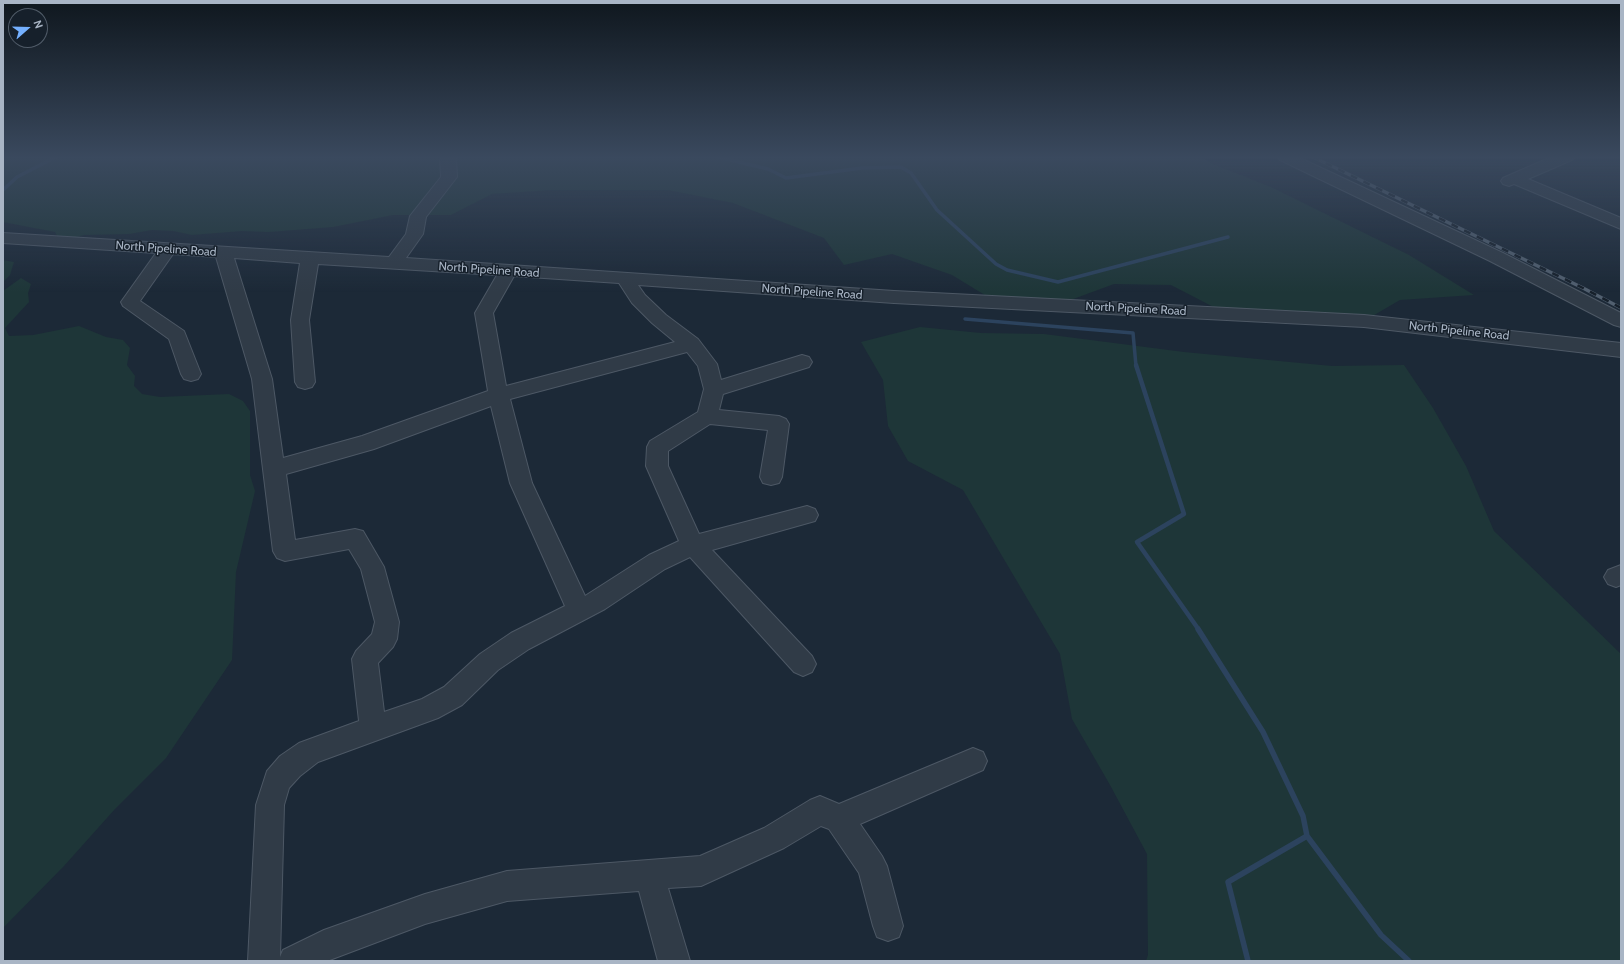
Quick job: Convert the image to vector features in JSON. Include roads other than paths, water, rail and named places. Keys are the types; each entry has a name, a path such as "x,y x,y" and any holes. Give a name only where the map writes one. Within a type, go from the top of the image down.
{"street":[{"path":"393,264 414,234 418,216 429,202"},
{"path":"1381,202 1567,292 1621,321"},
{"path":"1566,202 1621,224"},
{"name":"North Pipeline Road","path":"3,238 508,272 625,278 894,298 1364,321 1621,350"},
{"path":"168,249 130,302 177,336 191,374"},
{"path":"223,252 262,378 285,551 355,538 372,567 387,622 384,639 365,659 373,729"},
{"path":"305,382 300,320 310,258"},
{"path":"508,272 484,313 490,354 521,483 579,610"},
{"path":"625,278 638,299 691,344 707,364 714,389 707,416"},
{"path":"274,469 366,443 499,395 691,344"},
{"path":"714,389 802,362"},
{"path":"771,477 779,424 707,416 658,446 657,466 693,545 803,664"},
{"path":"264,961 270,805 277,781 290,766 309,752 429,709 453,696 489,662 520,641 596,602 657,562 693,545 807,515"},
{"path":"839,819 974,761"},
{"path":"294,961 324,946 425,909 507,886 701,871 774,838 820,810 839,819 872,866 888,926"},
{"path":"649,875 674,961"}],"waterway":[{"path":"931,202 937,210 996,264 1007,270 1058,282 1228,237"},
{"path":"965,319 1133,333 1136,366"},
{"path":"1136,365 1184,514 1137,542 1199,630"},
{"path":"1198,629 1263,732 1303,816 1307,836"},
{"path":"1248,961 1228,882 1307,836"},
{"path":"1307,836 1381,935 1409,961"}],"railway":[{"path":"1406,202 1621,308"}]}
